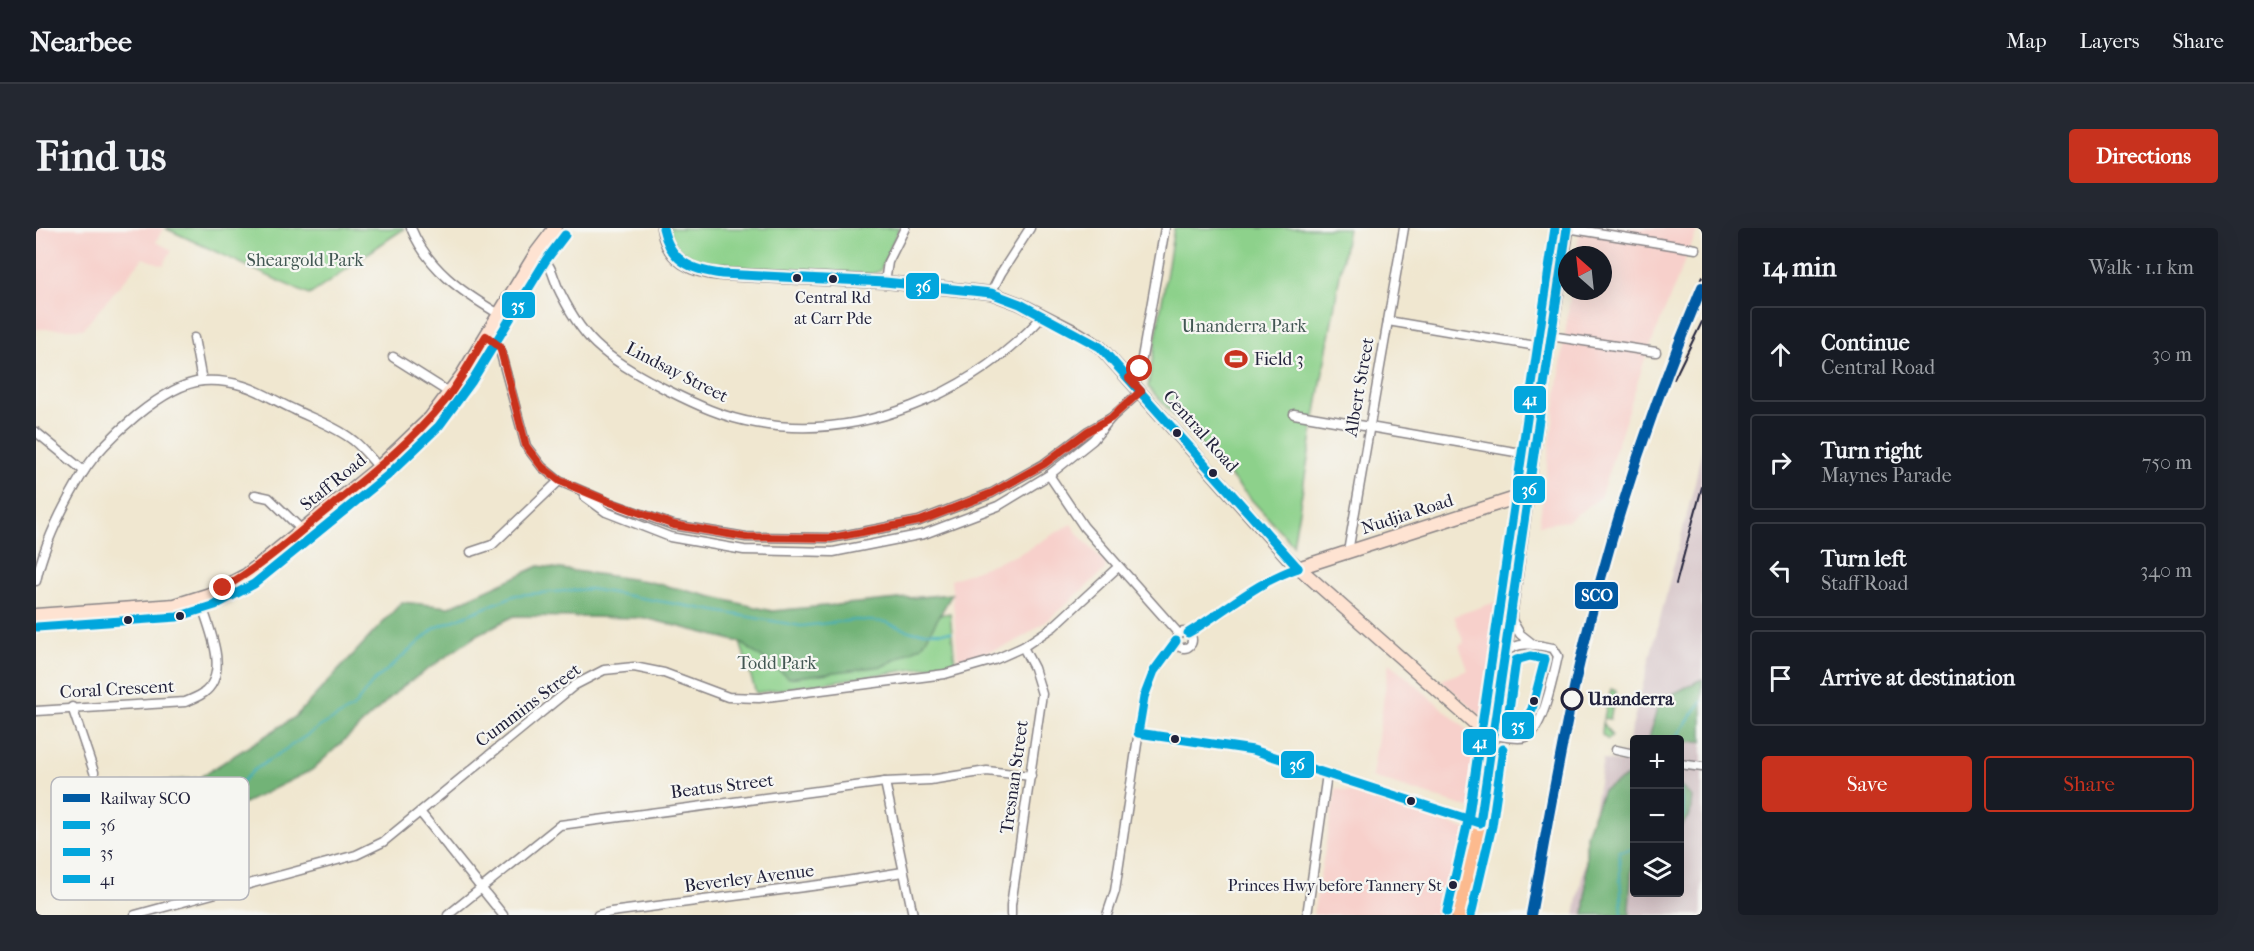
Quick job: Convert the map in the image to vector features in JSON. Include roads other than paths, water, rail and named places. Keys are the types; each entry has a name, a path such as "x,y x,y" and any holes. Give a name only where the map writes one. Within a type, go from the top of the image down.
{"main road":[{"name":"Staff Road","path":"36,615 159,607 200,598 246,575 379,467 412,437 450,393 536,253 555,228"},
{"name":"Central Road","path":"663,228 668,245 680,262 708,273 885,282 991,293 1011,300 1100,347 1298,568 1481,729 1493,735"},
{"path":"1459,915 1480,823 1567,228"},
{"name":"Nudjia Road","path":"1298,568 1528,494"}],"street":[{"path":"411,228 436,268 465,294 498,314"},
{"path":"885,282 888,262 905,228"},
{"path":"991,293 1004,267 1030,228"},
{"path":"1129,378 1140,369 1165,228"},
{"name":"Albert Street","path":"1348,552 1404,228"},
{"path":"1567,228 1696,249"},
{"name":"Lindsay Street","path":"536,253 549,263 569,308 586,334 599,348 634,373 698,406 756,423 800,428 840,424 872,418 911,406 955,387 984,369 1011,349 1043,316"},
{"path":"1388,321 1549,342 1656,352"},
{"path":"486,336 500,347 526,446 542,467 606,512 670,537 744,550 833,552 924,534 998,506 1049,475 1093,441 1111,418 1141,391"},
{"path":"194,338 202,381"},
{"path":"393,357 450,393"},
{"path":"36,581 42,556 84,471 114,436 148,406 168,393 190,384 202,381 231,383 246,387 339,431 353,441 379,467"},
{"path":"1294,414 1533,454"},
{"path":"571,487 674,525 746,537 831,538 920,521 992,493 1044,464 1088,431 1111,418"},
{"path":"36,432 84,471"},
{"path":"1049,475 1083,527 1183,638"},
{"path":"471,552 492,545 560,481"},
{"path":"255,495 269,498 302,530"},
{"name":"Cummins Street","path":"249,884 356,855 383,842 576,685 604,670 634,667 664,673 728,697 759,698 945,674 994,660 1023,647 1053,627 1118,567"},
{"path":"1107,915 1115,891 1144,697 1154,671 1183,638 1263,581 1282,572 1298,568"},
{"name":"Coral Crescent","path":"36,711 72,707 185,702 206,692 216,677 219,664 200,598"},
{"path":"1510,616 1522,636 1535,645"},
{"path":"1493,735 1527,737 1538,725 1558,654 1553,648 1535,645 1514,646 1505,653"},
{"name":"Tresnan Street","path":"1011,915 1042,694 1035,668 1023,647"},
{"path":"72,707 94,772"},
{"path":"1138,733 1253,750 1480,823"},
{"path":"1616,750 1630,753"},
{"path":"1684,764 1702,767"},
{"name":"Beatus Street","path":"448,915 560,825 885,782 930,780 950,775 987,771 1031,776"},
{"path":"1307,915 1327,774"},
{"path":"885,782 913,915"},
{"path":"420,812 503,915"},
{"name":"Beverley Avenue","path":"598,915 903,872"},
{"name":"Cummins Street","path":"135,915 190,900"}],"waterway":[{"path":"247,777 321,726 353,708 371,684 435,628 516,595 590,589 801,626 857,620 885,622 912,632 952,632"},
{"path":"1678,735 1702,701"},
{"path":"1622,915 1619,851 1630,850"}],"railway":[{"path":"1527,915 1558,747 1590,600 1647,413 1702,277"},
{"path":"1674,379 1702,322"},
{"path":"1676,584 1702,487"}],"rail line":[{"name":"SCO","path":"1531,915 1574,689 1605,562 1649,423 1702,287"}],"place":[{"name":"Central Rd at Carr Pde","path":"833,279"},
{"name":"Field 3","path":"1236,359"},
{"name":"Unanderra","path":"1572,699"},
{"name":"Princes Hwy before Tannery St","path":"1453,885"}],"park label":[{"name":"Sheargold Park","path":"305,260"},
{"name":"Unanderra Park","path":"1244,326"},
{"name":"Todd Park","path":"777,663"}]}
